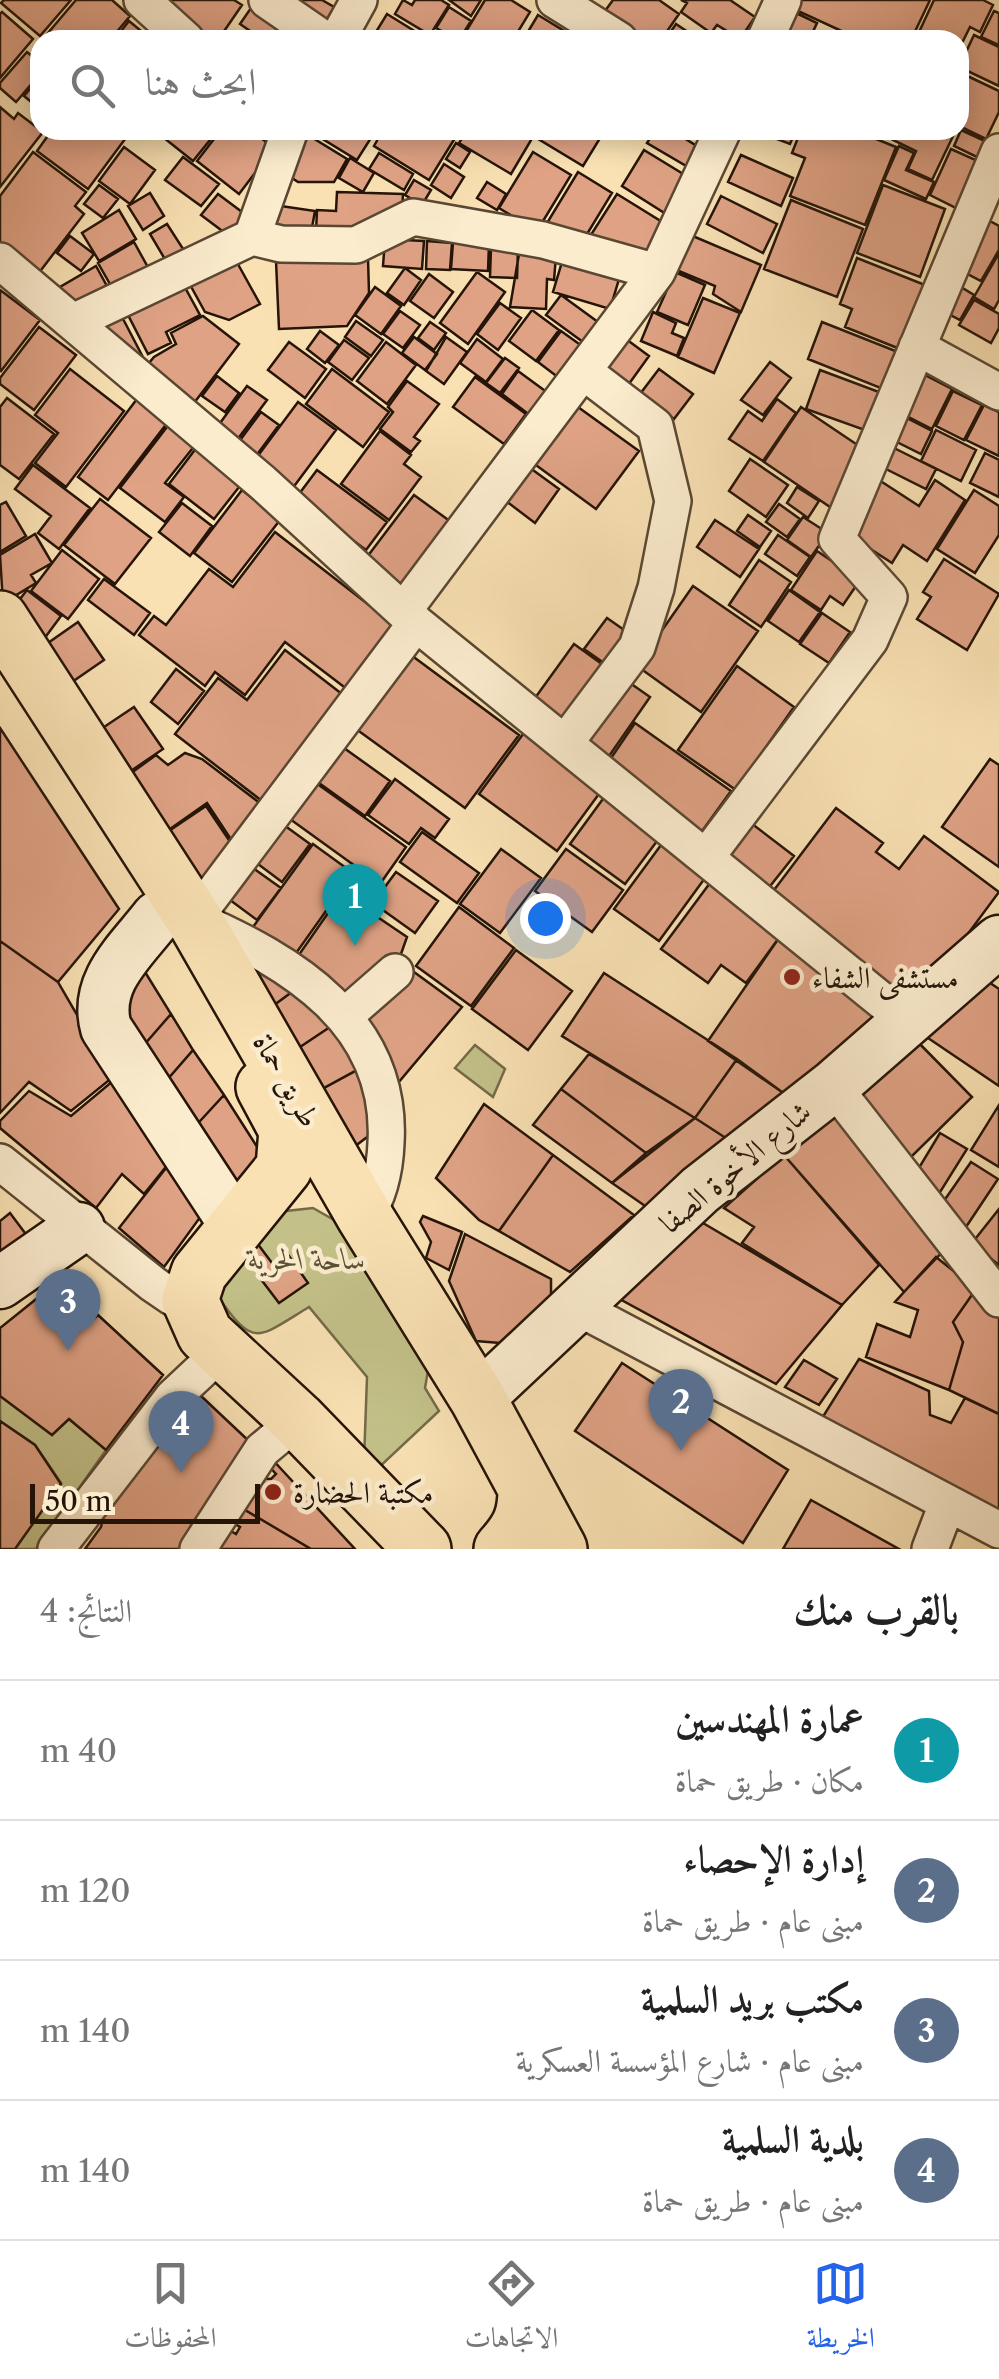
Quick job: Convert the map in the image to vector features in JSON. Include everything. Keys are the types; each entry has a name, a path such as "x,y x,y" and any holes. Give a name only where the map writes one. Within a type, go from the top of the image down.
{"main road":[{"name":"طريق حماة","path":"0,619 176,918 478,1399 559,1549"},
{"name":"طريق حماة","path":"0,676 176,918 280,1112 289,1149 274,1184 198,1273 190,1300"},
{"path":"176,918 110,977 100,1000 102,1014 106,1028 236,1228"},
{"name":"شارع الأخوة الصفا","path":"478,1399 700,1190 833,1086 999,941"},
{"path":"274,1184 311,1176 357,1202"},
{"path":"0,1283 79,1228"},
{"path":"190,1300 197,1322 222,1351 298,1420 423,1549"},
{"path":"502,1549 518,1532 526,1513 526,1489"}],"street":[{"path":"142,0 175,30"},
{"path":"267,0 311,30"},
{"path":"342,30 359,0"},
{"path":"555,0 603,30"},
{"path":"769,30 783,0"},
{"path":"252,236 285,140"},
{"path":"357,1202 385,1163 387,1124 376,1063 346,1014 249,943 176,918 410,617 583,371 658,272 718,140"},
{"path":"706,856 870,640 889,597 837,538 999,152"},
{"path":"72,322 252,236 281,244 356,245 413,217 544,240 658,272"},
{"path":"0,261 262,482 410,617 906,1021"},
{"path":"917,346 999,392"},
{"path":"565,743 637,647 656,588 673,500 655,426 583,371"},
{"path":"346,1014 395,972"},
{"path":"833,1086 999,1298"},
{"path":"0,1162 79,1228 172,1297 190,1300"},
{"path":"577,1307 999,1530"},
{"path":"56,1549 174,1397 222,1351"},
{"path":"198,1549 262,1450 298,1420"},
{"path":"930,1549 947,1504"}],"green space":[{"path":"475,1045 505,1069 493,1097 455,1068"},
{"name":"ساحة الحرية","path":"313,1208 341,1224 430,1359 425,1388 439,1411 374,1472 364,1461 367,1377 309,1307 277,1327 256,1333 238,1323 214,1291 286,1211"},
{"path":"0,1396 52,1434 69,1419 106,1450 36,1549 15,1549 61,1483 35,1445 0,1421"}],"building":[{"path":"71,0 45,30 33,30 1,3"},
{"path":"76,0 112,0 130,16 118,30 50,30"},
{"path":"161,0 234,0 242,5 225,30 191,30"},
{"path":"285,0 322,0 334,7 322,28"},
{"path":"403,0 412,5 415,0 441,0 449,5 433,30 422,30 395,14"},
{"path":"449,0 481,0 471,16"},
{"path":"485,0 511,0 530,12 519,30 467,30"},
{"path":"613,0 659,0 679,14 668,30 632,30 605,11"},
{"path":"681,0 730,0 755,17 746,30 725,30 717,25 707,30 681,12 687,3"},
{"path":"790,0 930,0 916,30 839,30 787,6"},
{"path":"934,0 983,0 993,5 980,32 970,27 920,30"},
{"path":"449,7 471,21 465,30 436,28"},
{"path":"251,8 283,30 249,30 240,24"},
{"path":"790,10 817,23 814,30 785,30"},
{"path":"994,11 999,13 999,45 981,37"},
{"path":"0,14 30,36 30,43 0,78"},
{"path":"387,14 413,30 377,30"},
{"path":"538,15 563,30 529,30"},
{"path":"129,21 140,30 122,30"},
{"path":"974,35 999,47 999,86 969,72 969,46"},
{"path":"27,52 30,55 30,86 16,102 0,88"},
{"path":"969,77 999,91 999,112 986,139 969,131"},
{"path":"0,107 14,119 18,113 30,122 30,140 37,140 0,187"},
{"path":"969,134 987,142 979,158 954,146 957,140 969,140"},
{"path":"45,140 124,140 88,189 37,151"},
{"path":"167,140 210,140 193,161"},
{"path":"213,140 264,140 274,148 239,194 197,161"},
{"path":"298,140 316,140 347,159 334,182 298,182 280,170"},
{"path":"324,140 370,140 357,160"},
{"path":"377,140 454,140 429,180 374,146"},
{"path":"461,140 531,140 511,174 459,143"},
{"path":"540,140 599,140 583,166"},
{"path":"687,140 700,148 688,167 647,143"},
{"path":"797,140 879,140 896,147 865,225 790,196 805,158 792,153"},
{"path":"893,140 951,140 932,180 908,169 916,151"},
{"path":"456,143 470,152 460,168 446,159"},
{"path":"899,146 914,153 906,170 934,182 926,199 884,180"},
{"path":"124,147 155,170 130,204 99,181"},
{"path":"951,149 980,162 958,209 930,195"},
{"path":"644,150 688,177 666,214 622,186"},
{"path":"33,152 86,192 75,206 84,214 38,274 0,245 0,196"},
{"path":"533,152 571,175 537,231 499,208"},
{"path":"379,153 413,174 404,190 369,169"},
{"path":"741,155 793,178 781,206 728,182"},
{"path":"183,157 219,184 201,206 165,180"},
{"path":"350,158 374,173 363,192 339,178"},
{"path":"444,164 464,177 451,198 431,185"},
{"path":"578,172 612,193 581,244 547,223"},
{"path":"414,180 431,190 422,205 405,195"},
{"path":"487,182 506,194 497,210 477,198"},
{"path":"99,185 118,199 103,218 84,204"},
{"path":"883,185 945,209 920,277 857,253"},
{"path":"337,192 403,194 402,211 359,233 316,232 317,210 336,211"},
{"path":"150,193 164,216 143,230 128,206"},
{"path":"218,194 246,215 229,236 201,215"},
{"path":"617,194 667,225 646,260 587,241"},
{"path":"721,196 777,224 763,253 707,224"},
{"path":"791,200 863,229 837,297 764,269"},
{"path":"274,205 315,211 311,233 271,227"},
{"path":"119,210 136,239 99,261 82,233"},
{"path":"988,220 999,226 999,250 981,281 960,270"},
{"path":"167,224 187,255 169,266 150,234"},
{"path":"688,234 761,265 741,312 713,294 715,286 674,269"},
{"path":"70,236 94,254 81,271 57,253"},
{"path":"385,239 424,241 422,269 383,266"},
{"path":"427,241 452,243 450,270 426,269"},
{"path":"134,242 150,271 114,291 98,263"},
{"path":"453,242 489,244 488,271 451,269"},
{"path":"491,247 518,249 517,278 490,277"},
{"path":"999,253 999,300 994,309 974,297"},
{"path":"519,254 556,256 554,280 547,279 546,309 510,307"},
{"path":"234,257 260,304 229,320 205,312 188,281"},
{"path":"368,258 369,293 347,326 279,329 276,261"},
{"path":"857,258 930,287 905,351 845,327 852,309 840,304"},
{"path":"562,262 619,279 610,309 553,292"},
{"path":"96,266 108,288 73,308 60,287"},
{"path":"405,268 421,280 404,305 387,293"},
{"path":"477,272 505,292 468,344 440,323"},
{"path":"675,272 705,285 688,325 657,312"},
{"path":"429,274 453,292 434,318 410,301"},
{"path":"182,282 200,315 166,332 171,343 148,354 126,311"},
{"path":"956,284 974,295 960,320 941,310"},
{"path":"375,287 401,306 381,334 355,315"},
{"path":"0,290 40,320 1,371 0,370"},
{"path":"561,295 598,322 583,342 546,315"},
{"path":"703,298 740,313 714,373 678,357"},
{"path":"974,300 999,314 999,328 991,343 959,325"},
{"path":"500,303 521,318 498,350 477,334"},
{"path":"532,310 559,330 536,361 509,341"},
{"path":"400,311 420,325 403,348 383,334"},
{"path":"653,312 676,323 672,333 684,338 677,356 641,341"},
{"path":"121,315 146,363 98,327"},
{"path":"203,316 239,344 191,407 144,369 154,357 176,344 171,333"},
{"path":"356,321 383,340 371,356 345,337"},
{"path":"430,322 446,333 434,350 418,338"},
{"path":"822,322 903,354 888,391 808,359"},
{"path":"39,327 76,355 34,410 0,384 0,378"},
{"path":"320,331 339,345 325,363 307,349"},
{"path":"561,331 582,346 559,378 538,362"},
{"path":"414,337 437,354 425,370 402,353"},
{"path":"446,337 467,352 444,384 426,371"},
{"path":"477,339 503,359 486,382 460,363"},
{"path":"626,339 649,356 621,395 598,378"},
{"path":"344,340 369,358 352,380 328,362"},
{"path":"289,342 326,369 305,398 268,370"},
{"path":"386,342 416,365 387,404 357,381"},
{"path":"505,358 519,368 500,393 486,383"},
{"path":"770,362 791,378 763,415 741,400"},
{"path":"70,369 124,411 66,487 35,463 58,433 35,415"},
{"path":"332,369 389,412 363,447 306,404"},
{"path":"659,369 693,394 674,419 640,394"},
{"path":"913,369 952,389 932,429 893,409"},
{"path":"820,370 887,395 873,433 806,409"},
{"path":"518,371 548,393 531,416 502,394"},
{"path":"217,376 239,393 225,412 202,396"},
{"path":"475,377 526,414 504,444 453,407"},
{"path":"407,381 439,404 414,437 420,441 411,452 380,429 393,412 388,407"},
{"path":"247,386 267,400 234,444 215,430"},
{"path":"953,391 982,405 964,440 936,426"},
{"path":"140,395 171,418 108,500 78,477"},
{"path":"7,398 54,434 19,479 0,465 0,407"},
{"path":"777,399 796,413 763,461 729,439 748,411 762,421"},
{"path":"298,402 336,430 292,489 254,461"},
{"path":"571,402 639,451 596,509 529,460"},
{"path":"984,405 999,412 999,456 966,440"},
{"path":"801,407 868,452 830,507 764,462"},
{"path":"893,411 932,431 921,454 881,434"},
{"path":"261,412 279,425 253,460 235,447"},
{"path":"170,423 196,444 165,483 184,497 165,522 120,488"},
{"path":"936,430 976,450 961,481 921,461"},
{"path":"380,431 411,455 404,464 421,477 389,520 341,484"},
{"path":"197,447 243,482 214,519 169,484"},
{"path":"894,448 936,469 926,489 884,468"},
{"path":"985,453 999,460 999,497 970,483"},
{"path":"750,459 788,485 766,517 729,491"},
{"path":"33,465 90,508 59,549 38,533 51,516 15,489"},
{"path":"526,465 559,489 535,523 502,498"},
{"path":"317,470 387,522 366,550 296,498"},
{"path":"879,480 919,506 935,480 965,500 927,561 903,545 892,563 846,533"},
{"path":"797,487 819,501 808,518 787,503"},
{"path":"242,490 280,520 232,582 194,553"},
{"path":"974,490 999,506 999,535 975,573 937,549"},
{"path":"414,495 458,527 408,593 364,561"},
{"path":"100,499 151,538 115,584 64,545"},
{"path":"6,502 26,536 0,552 0,505"},
{"path":"182,503 212,526 190,556 159,532"},
{"path":"779,504 800,519 787,537 766,522"},
{"path":"748,515 771,531 760,547 737,531"},
{"path":"803,517 828,533 811,557 787,540"},
{"path":"715,520 759,549 740,577 697,547"},
{"path":"275,532 405,633 356,696 285,642 245,695 215,672 205,686 139,635 154,616 166,625 209,569 233,587"},
{"path":"35,534 52,563 31,575 36,583 3,603 0,555"},
{"path":"778,535 810,557 797,576 765,554"},
{"path":"62,550 99,579 68,619 31,591"},
{"path":"817,551 860,580 843,605 830,596 821,610 791,590"},
{"path":"944,559 999,594 967,650 917,619 931,597 923,592"},
{"path":"759,560 791,582 761,627 729,605"},
{"path":"104,579 150,613 134,635 88,600"},
{"path":"693,586 758,631 701,712 637,666"},
{"path":"27,590 61,616 38,647 3,621"},
{"path":"789,590 820,612 799,642 768,621"},
{"path":"822,613 850,632 829,663 800,644"},
{"path":"607,618 637,639 614,670 584,649"},
{"path":"78,622 104,660 56,693 38,650"},
{"path":"574,644 606,667 566,722 535,698"},
{"path":"285,650 351,701 271,808 175,734 218,678 247,700"},
{"path":"411,655 519,735 465,808 356,729"},
{"path":"737,666 794,707 736,790 678,750"},
{"path":"176,669 204,691 178,724 151,702"},
{"path":"620,676 650,697 607,759 577,738"},
{"path":"134,707 163,749 122,777 95,733"},
{"path":"635,723 731,791 700,834 609,761"},
{"path":"529,726 607,783 557,851 479,794"},
{"path":"0,728 119,909 58,982 0,941"},
{"path":"337,743 390,781 365,816 312,778"},
{"path":"185,753 202,759 269,810 238,850 207,803 160,836 123,779 156,755 168,765"},
{"path":"990,759 999,765 999,867 942,827"},
{"path":"309,778 406,847 380,884 283,814"},
{"path":"395,779 449,819 435,838 421,828 409,844 368,815"},
{"path":"608,792 663,833 625,884 570,844"},
{"path":"206,806 237,852 200,898 160,837"},
{"path":"836,808 883,843 876,852 899,869 924,836 999,892 944,966 890,993 771,894"},
{"path":"277,820 310,844 282,882 250,858"},
{"path":"747,820 794,856 767,890 721,854"},
{"path":"422,832 479,873 457,903 400,862"},
{"path":"313,844 353,873 294,956 253,927"},
{"path":"661,845 705,878 659,941 614,909"},
{"path":"501,849 541,878 500,933 460,904"},
{"path":"566,849 623,890 592,932 535,891"},
{"path":"253,868 281,888 257,920 230,900"},
{"path":"396,872 438,901 415,933 373,903"},
{"path":"710,883 781,935 746,983 721,965 708,983 661,949"},
{"path":"342,893 407,937 401,954 353,997 339,995 296,959"},
{"path":"459,907 514,948 471,1006 416,966"},
{"name":"مستشفى الشفاء","path":"781,935 883,1018 789,1097 708,1041"},
{"path":"0,941 58,982 113,1077 71,1111 29,1082 0,1113"},
{"path":"243,950 296,989 270,1008"},
{"path":"516,950 572,991 528,1050 472,1009"},
{"path":"971,970 999,989 999,1086 925,1036"},
{"path":"145,972 171,1014 137,1053 119,1009"},
{"path":"414,972 462,1007 398,1083 362,1015"},
{"path":"604,973 737,1059 695,1118 562,1036"},
{"path":"296,989 339,1021 297,1049 270,1008"},
{"path":"171,1014 193,1050 160,1088 137,1053"},
{"path":"339,1021 370,1063 322,1089 297,1049"},
{"path":"910,1034 972,1097 910,1158 848,1095"},
{"path":"193,1050 224,1095 189,1133 160,1088"},
{"path":"589,1054 695,1118 646,1153 561,1089"},
{"path":"737,1059 789,1097 735,1144 695,1118"},
{"path":"370,1063 383,1125 350,1150 322,1089"},
{"path":"114,1080 169,1163 144,1194 122,1174 96,1208 0,1128 0,1121 29,1091 71,1116"},
{"path":"561,1089 646,1153 612,1183 533,1125"},
{"path":"224,1095 261,1153 229,1193 189,1133"},
{"path":"484,1104 553,1155 499,1231 479,1220 436,1178"},
{"path":"999,1105 999,1167 971,1150"},
{"path":"832,1113 949,1245 904,1292 784,1155"},
{"path":"695,1118 735,1144 648,1208 612,1183"},
{"path":"940,1133 967,1149 932,1205 911,1181"},
{"path":"177,1154 209,1205 164,1267 119,1228"},
{"path":"553,1155 634,1215 570,1272 499,1231"},
{"path":"784,1155 879,1265 842,1305 742,1243 754,1227 724,1208"},
{"path":"971,1162 998,1179 960,1236 939,1208"},
{"path":"999,1209 999,1265 972,1243"},
{"path":"10,1213 31,1241 0,1265 0,1221"},
{"path":"423,1216 462,1232 449,1270 426,1258 431,1242 420,1222"},
{"path":"703,1223 842,1305 776,1384 616,1297"},
{"path":"465,1234 551,1279 551,1299 500,1343 476,1341 449,1281"},
{"path":"257,1243 275,1267 289,1256 308,1283 279,1303 260,1278 267,1273 249,1251"},
{"path":"936,1257 976,1289 953,1322 963,1342 949,1390 866,1357 877,1324 910,1337 918,1310 895,1302"},
{"path":"50,1288 89,1323 98,1315 163,1375 106,1450 69,1419 52,1435 0,1396 0,1328"},
{"path":"976,1289 999,1306 999,1414 949,1390 963,1342 953,1322"},
{"path":"859,1359 929,1391 930,1415 951,1423 965,1398 999,1414 999,1518 819,1423"},
{"path":"804,1360 837,1379 819,1405 785,1387"},
{"path":"622,1363 788,1470 743,1543 575,1431"},
{"path":"201,1396 251,1443 181,1549 85,1549 101,1527 107,1503 176,1418"},
{"path":"0,1421 35,1445 61,1484 15,1549 0,1549"},
{"name":"مكتبة الحضارة","path":"271,1458 355,1549 311,1549 235,1504 252,1478 271,1479 276,1474 265,1462"},
{"path":"811,1500 899,1549 783,1549"},
{"path":"235,1504 311,1549 207,1549 222,1526 236,1534 240,1527 226,1519"}],"place":[{"name":"عمارة المهندسين","path":"355,946"},
{"name":"مستشفى الشفاء","path":"792,977"},
{"name":"مكتب بريد السلمية","path":"68,1351"},
{"name":"إدارة الإحصاء","path":"681,1451"},
{"name":"بلدية السلمية","path":"181,1473"},
{"name":"مكتبة الحضارة","path":"273,1492"}]}
